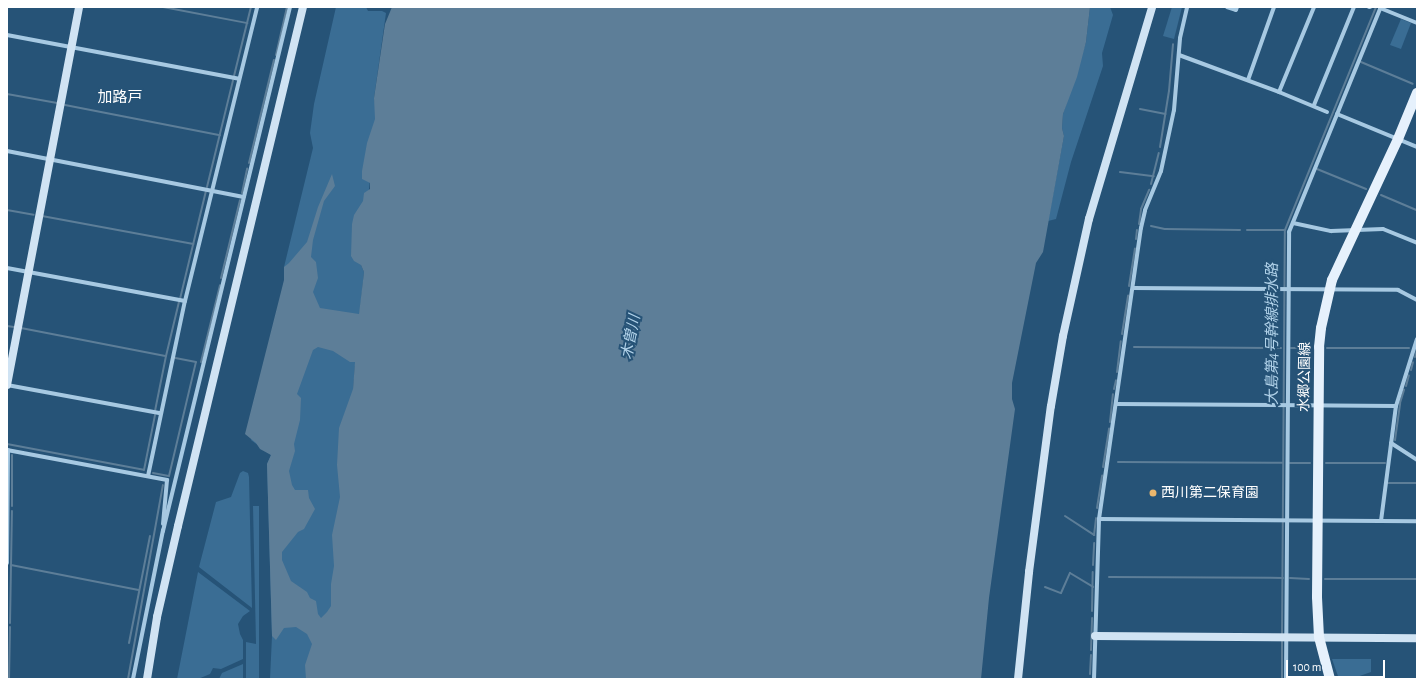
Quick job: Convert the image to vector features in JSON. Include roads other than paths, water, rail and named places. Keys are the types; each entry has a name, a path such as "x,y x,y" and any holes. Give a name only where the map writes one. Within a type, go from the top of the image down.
{"main road":[{"name":"水郷公園線","path":"1330,679 1319,637 1317,597 1318,406 1319,347 1321,328 1330,289 1398,139 1417,93"}],"street":[{"path":"79,7 7,385 160,413"},
{"path":"148,476 160,413 212,190 257,7"},
{"path":"133,679 163,531 290,7"},
{"path":"147,679 157,616 303,7"},
{"path":"1018,679 1029,572 1051,406 1063,336 1089,219 1152,7"},
{"path":"1094,679 1099,519 1145,210 1162,171 1174,110 1179,55 1184,17 1187,7"},
{"path":"1227,7 1236,10 1237,7"},
{"path":"1248,80 1274,7"},
{"path":"1279,92 1314,7"},
{"path":"1314,105 1354,7"},
{"path":"1286,679 1283,637 1286,520 1285,406 1289,232 1380,7 1417,23"},
{"path":"7,35 239,79"},
{"path":"1179,55 1314,105 1327,112"},
{"path":"1337,114 1417,147"},
{"path":"7,152 244,197"},
{"path":"1293,222 1331,231 1386,230 1417,243"},
{"path":"7,268 186,302"},
{"path":"1133,288 1398,290 1417,300"},
{"path":"1381,521 1396,406 1417,339"},
{"path":"1116,404 1396,406"},
{"path":"1391,443 1417,460"},
{"path":"7,563 8,450 167,480 163,531"},
{"path":"1099,519 1417,521"},
{"path":"1095,636 1417,638"}],"water":[{"name":"木曽川","path":"392,7 1090,7 1086,42 1077,77 1063,114 1062,128 1064,136 1043,252 1036,263 1012,383 1012,399 1015,409 989,598 981,679 306,679 305,665 312,644 307,634 296,627 284,628 276,640 272,636 267,464 271,455 260,449 256,443 245,434 284,280 284,267 307,242 318,207 332,174 335,186 324,201 313,240 311,257 316,262 318,278 313,292 320,308 359,314 364,272 361,265 354,261 351,256 352,224 354,215 363,201 364,193 370,189 370,183 362,179 362,171 367,143 375,119 374,98 385,24","holes":["318,347 333,351 350,362 355,362 353,389 339,428 337,465 340,497 332,535 334,566 331,584 331,606 321,618 318,614 316,601 310,598 307,592 291,581 282,560 282,552 298,532 304,529 315,509 309,498 308,490 295,490 292,485 289,471 295,451 294,444 300,420 301,398 297,394 313,350"]}],"waterway":[{"path":"163,7 247,23"},
{"path":"234,76 251,7"},
{"path":"276,55 287,7"},
{"name":"大島第4号幹線排水路","path":"1282,636 1285,230 1376,7"},
{"path":"1160,147 1169,91 1173,44"},
{"path":"249,163 274,60"},
{"path":"1361,62 1413,84"},
{"path":"207,187 233,80"},
{"path":"7,94 57,103"},
{"path":"65,105 220,135"},
{"path":"1140,109 1166,114"},
{"path":"1151,184 1159,153"},
{"path":"242,193 247,169"},
{"path":"1317,169 1366,189"},
{"path":"1120,172 1154,176"},
{"path":"1139,224 1141,209 1149,190"},
{"path":"180,299 206,191"},
{"path":"1381,195 1417,210"},
{"path":"221,278 240,200"},
{"path":"7,210 34,215"},
{"path":"42,216 193,244"},
{"path":"1151,226 1165,229 1240,230"},
{"path":"1136,239 1137,230"},
{"path":"1247,230 1285,230"},
{"path":"1129,286 1135,248"},
{"path":"201,362 220,285"},
{"path":"1122,334 1128,295"},
{"path":"155,411 179,302"},
{"path":"7,326 14,327"},
{"path":"21,328 165,356"},
{"path":"1117,372 1121,341"},
{"path":"1134,347 1281,348"},
{"path":"1291,348 1311,348"},
{"path":"1327,348 1409,348"},
{"path":"1415,357 1417,350"},
{"path":"153,473 169,476 196,362 175,358"},
{"path":"1411,370 1413,362"},
{"path":"1406,386 1409,375"},
{"path":"1114,389 1116,380"},
{"path":"1395,440 1400,403 1404,390"},
{"path":"1110,422 1113,394"},
{"path":"7,444 144,470 155,415"},
{"path":"1103,467 1109,428"},
{"path":"12,455 12,506"},
{"path":"1118,462 1283,463"},
{"path":"1290,463 1310,463"},
{"path":"1326,463 1385,463"},
{"path":"1097,508 1102,475"},
{"path":"1388,483 1417,483"},
{"path":"128,679 163,485"},
{"path":"10,623 12,511"},
{"path":"1065,516 1094,535"},
{"path":"1094,535 1096,518"},
{"path":"129,643 150,536"},
{"path":"1093,565 1094,543"},
{"path":"11,565 139,590"},
{"path":"1092,611 1093,572"},
{"path":"1045,587 1061,593 1070,573 1093,587"},
{"path":"1109,577 1283,578"},
{"path":"1290,578 1309,579"},
{"path":"1325,579 1417,579"},
{"path":"1091,650 1092,618"},
{"path":"9,679 10,627"},
{"name":"大島第4号幹線排水路","path":"1282,640 1282,679"},
{"path":"1090,674 1091,655"}],"place":[{"name":"西川第二保育園","path":"1153,493"}],"district":[{"name":"加路戸","path":"120,98"}]}
